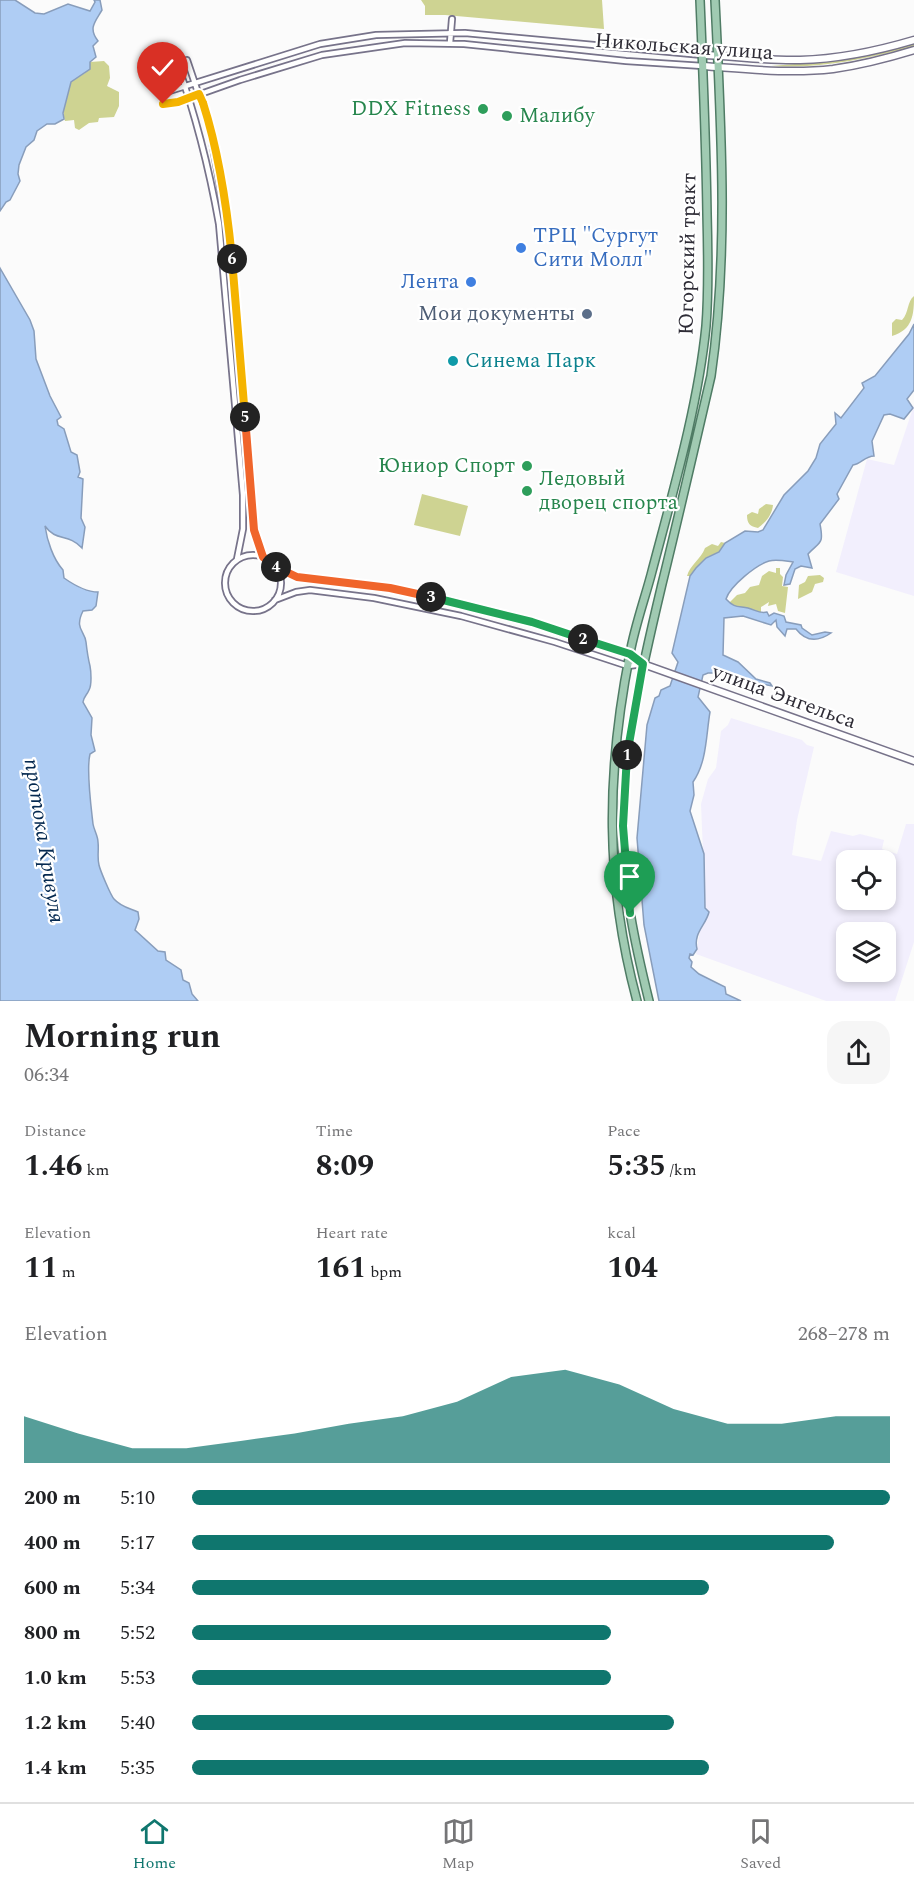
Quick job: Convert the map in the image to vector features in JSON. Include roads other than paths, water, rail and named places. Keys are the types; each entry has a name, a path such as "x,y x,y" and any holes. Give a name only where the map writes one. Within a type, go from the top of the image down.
{"main road":[{"name":"Югорский тракт","path":"637,1001 618,907 611,818 616,741 630,654 685,438 706,326 708,273 700,0"},
{"name":"Югорский тракт","path":"649,1001 630,913 623,826 627,755 643,664 711,376 718,327 722,231 721,133 715,0"}],"street":[{"path":"450,43 452,18"},
{"name":"Никольская улица","path":"160,94 320,44 376,35 451,32 702,55 783,60 835,58 870,52 914,40"},
{"name":"Никольская улица","path":"163,104 344,50 405,43 450,43 626,60 778,71 817,70 861,64 914,50"},
{"path":"187,60 212,140 230,241 254,524 263,557"},
{"path":"177,63 196,118 212,181 225,271 243,495 243,529 237,559"},
{"path":"251,554 263,557 276,567 280,576 281,586 275,600 264,609 254,611 240,608 232,602 225,589 225,579 230,566 237,559 251,554"},
{"name":"улица Энгельса","path":"276,567 297,577 384,587 532,622 630,654 643,664 914,761"},
{"path":"384,587 384,600"},
{"name":"улица Энгельса","path":"275,600 309,590 384,600 495,625 628,666 643,664"}],"water":[{"path":"0,0 15,0 35,13 44,14 68,4 90,11 94,0 100,0 102,10 93,29 98,41 93,46 96,57 90,62 90,69 71,82 63,113 64,119 55,124 47,124 37,131 34,140 26,147 19,165 20,181 10,200 0,211"},
{"name":"протока Кривуля","path":"0,268 30,320 34,331 36,359 61,417 57,420 58,425 64,429 71,452 77,455 80,472 78,477 83,479 81,518 85,527 82,548 72,540 53,534 45,526 51,549 63,570 64,578 80,588 98,592 96,606 92,610 83,611 80,626 85,638 91,671 90,688 83,702 92,718 91,735 95,751 90,754 89,778 93,824 98,840 99,865 114,899 122,906 138,912 139,919 135,930 158,951 165,952 166,960 181,970 183,980 189,983 192,994 198,1001 0,1001"},
{"path":"914,324 914,390 907,399 913,408 904,419 890,414 884,415 872,441 874,456 853,465 837,494 839,499 820,524 821,539 808,554 812,568 801,566 795,569 790,584 784,585 793,562 769,561 744,577 726,599 736,606 767,612 769,616 774,613 784,616 786,622 801,625 812,635 831,633 812,639 796,629 787,629 785,636 777,627 776,620 771,625 743,616 724,618 723,655 738,662 756,679 770,683 772,686 733,678 725,673 703,675 698,697 710,712 701,766 693,782 694,795 690,811 704,854 705,908 709,912 698,934 697,949 693,955 690,954 689,958 692,962 691,967 699,974 725,987 726,994 741,1001 659,1001 644,925 637,838 647,725 655,698 659,696 661,690 670,686 678,662 672,653 690,576 706,558 719,552 725,543 745,531 763,530 784,495 808,471 816,458 820,444 836,424 835,413 841,418 864,388 862,383 875,376 909,334"}],"place":[{"name":"DDX Fitness","path":"483,109"},
{"name":"Малибу","path":"507,116"},
{"name":"ТРЦ \"Сургут Сити Молл\"","path":"521,248"},
{"name":"Лента","path":"471,282"},
{"name":"Мои документы","path":"587,314"},
{"name":"Синема Парк","path":"453,361"},
{"name":"Юниор Спорт","path":"527,466"},
{"name":"Ледовый дворец спорта","path":"527,491"}]}
